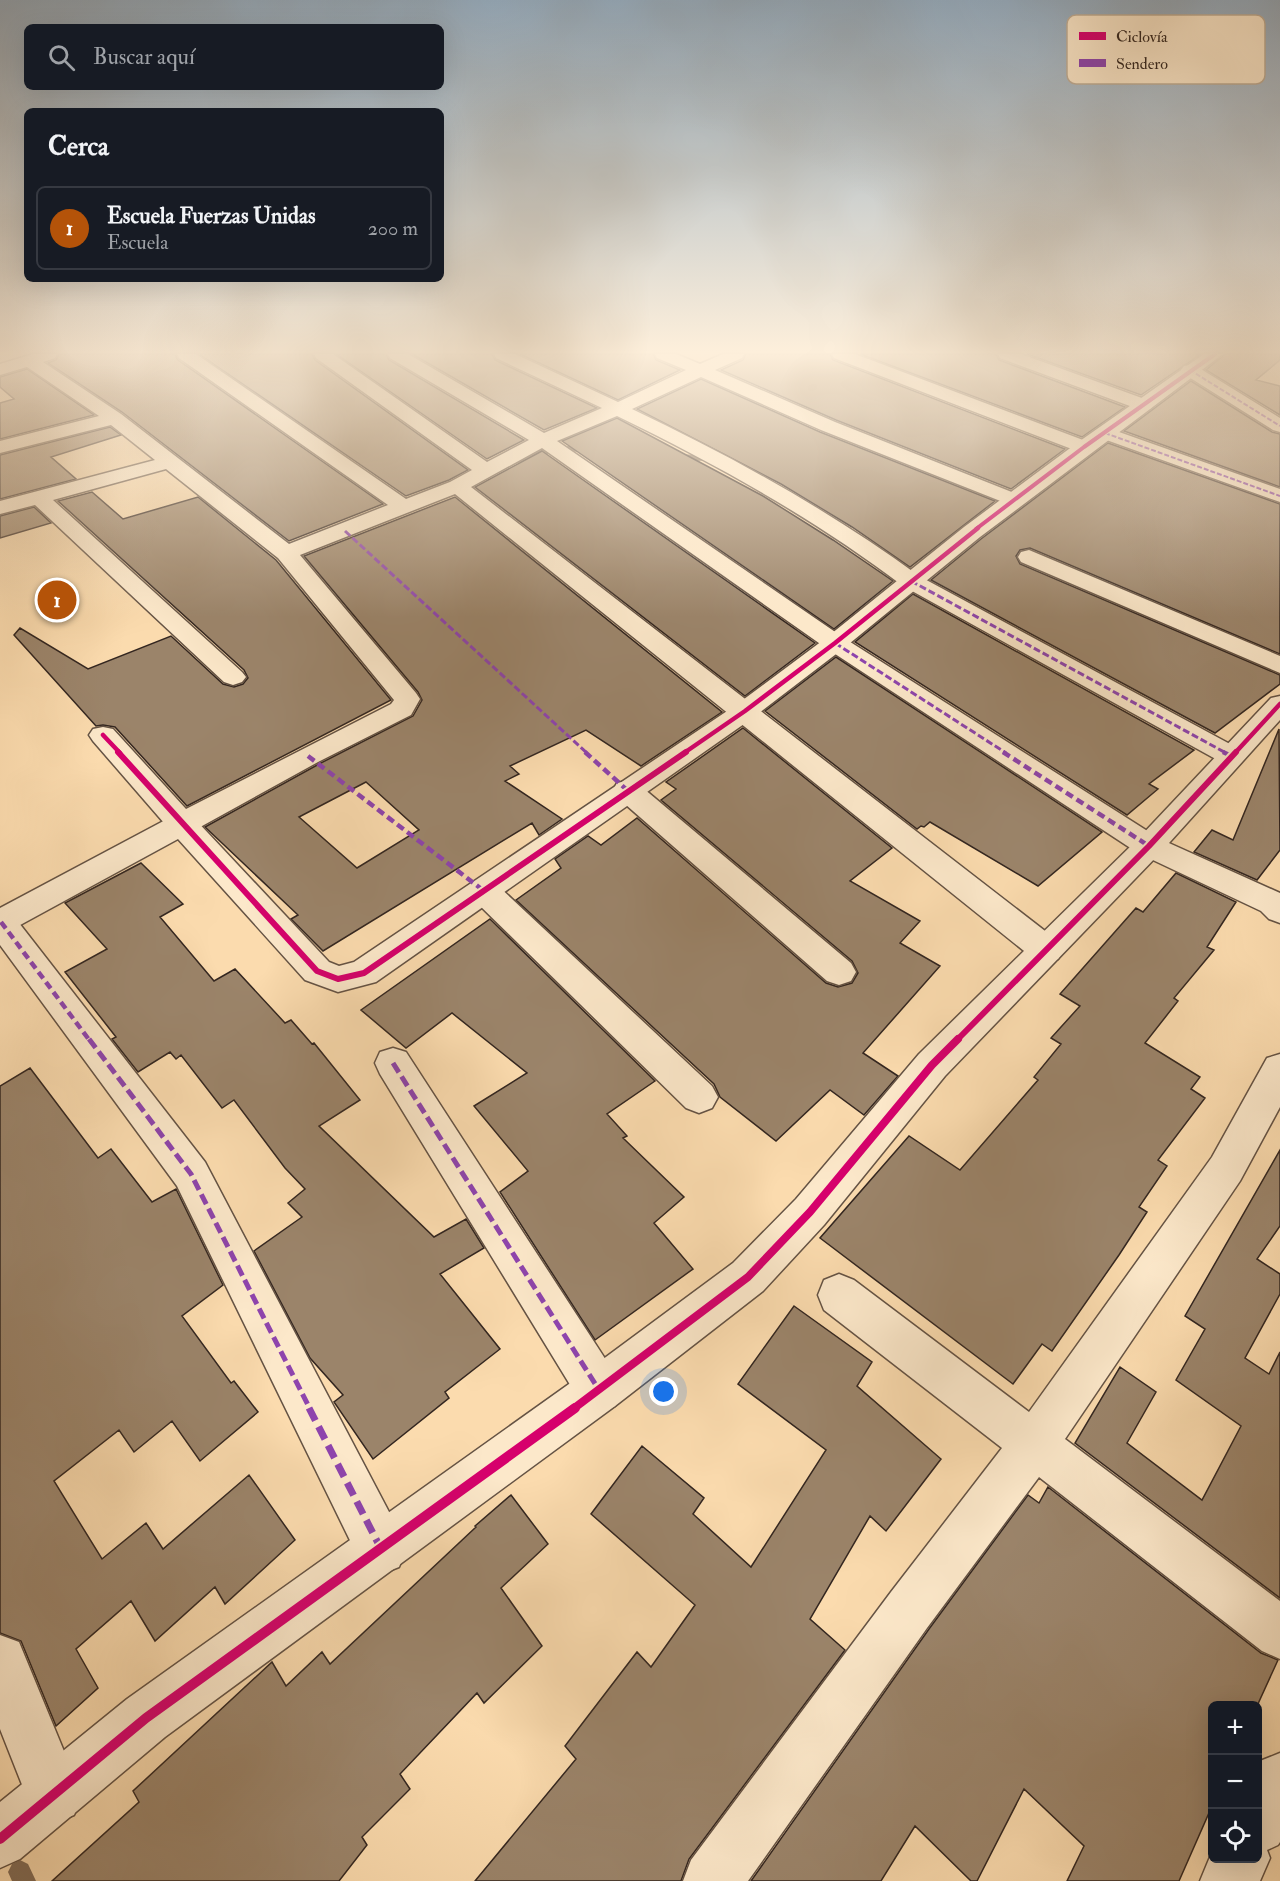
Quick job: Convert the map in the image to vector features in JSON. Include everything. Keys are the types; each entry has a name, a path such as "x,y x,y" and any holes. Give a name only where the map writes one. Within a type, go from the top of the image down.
{"street":[{"path":"0,447 21,442"},
{"path":"144,442 286,553 407,699 402,709 308,756 1,922 191,1174 381,1549"},
{"path":"314,442 404,507"},
{"path":"445,442 485,470"},
{"path":"545,442 836,643 1149,846 1272,903 1280,911"},
{"path":"286,553 457,486 485,470 559,442"},
{"path":"682,442 814,511 870,548 911,581 1231,756"},
{"path":"868,442 1015,500"},
{"path":"1070,442 1084,447"},
{"path":"103,735 182,825 317,971 338,980 364,973 745,711 836,643 911,581 1092,442"},
{"path":"1129,442 1280,496"},
{"path":"0,508 169,462"},
{"path":"457,486 1046,950"},
{"path":"38,497 233,677"},
{"path":"1029,557 1280,665"},
{"path":"0,1839 146,1718 599,1390 748,1277 810,1212 932,1065 1149,846 1280,704"},
{"path":"627,790 839,972"},
{"path":"484,891 699,1097"},
{"path":"393,1063 599,1390"},
{"path":"712,1881 909,1610 1035,1443 1226,1169 1280,1069"},
{"path":"839,1294 1280,1633"},
{"path":"0,1662 54,1794"},
{"path":"1262,1815 1280,1781"},
{"path":"1229,1881 1238,1863"}],"building":[{"path":"52,442 99,442 51,457 76,479 0,499 0,455"},
{"path":"161,442 294,442 383,504 289,541"},
{"path":"327,442 429,442 468,470 449,480 406,496"},
{"path":"462,442 521,442 487,459"},
{"path":"563,442 662,442 763,496 893,581 834,629"},
{"path":"700,442 845,442 995,501 910,567 852,527 781,484"},
{"path":"891,442 1046,442 1065,449 1011,489"},
{"path":"1154,442 1280,442 1280,487"},
{"path":"1108,443 1280,504 1280,654 1030,548 1020,550 1016,556 1020,564 1280,675 1280,684 1215,733 931,580 981,539"},
{"path":"542,451 815,643 745,696 475,487"},
{"path":"92,492 123,519 198,497 276,560 391,700 187,806 115,727 96,726 14,635 20,628 88,669 171,636 223,684 234,687 243,684 248,678 244,670 58,501"},
{"path":"455,497 722,712 641,766 586,730 510,766 519,774 505,781 562,819 539,835 532,823 323,951 291,919 298,915 205,827 319,764 413,716 422,700 418,692 304,556","holes":["366,782 419,830 357,868 299,817"]},
{"path":"34,507 51,523 0,538 0,516"},
{"path":"913,594 1194,750 1149,784 1158,789 1127,815 855,642"},
{"path":"836,657 1102,832 1038,886 930,822 917,829 765,711"},
{"path":"743,728 892,848 850,881 920,921 900,943 940,966 863,1053 898,1076 864,1115 830,1090 776,1141 720,1097 714,1084 516,900 561,868 555,859 588,836 601,845 637,818 826,983 838,987 852,983 858,973 852,961 661,800 676,789 666,782"},
{"path":"1279,729 1280,850 1257,880 1194,852 1212,830 1233,840"},
{"path":"141,863 183,904 160,917 214,981 235,969 285,1023 291,1020 312,1044 314,1043 360,1100 319,1126 434,1237 466,1219 484,1248 440,1274 500,1349 445,1392 449,1398 373,1459 334,1402 343,1395 310,1358 254,1251 302,1217 288,1203 305,1189 285,1168 234,1100 222,1108 181,1055 176,1059 170,1052 138,1072 112,1039 116,1037 65,972 107,949 65,903"},
{"path":"1176,873 1236,902 1207,947 1214,950 1174,998 1178,1001 1145,1043 1200,1077 1191,1089 1205,1098 1158,1160 1167,1166 1139,1207 1147,1212 1119,1255 1052,1351 1042,1344 1013,1384 820,1238 909,1136 960,1170 1038,1080 1034,1077 1061,1044 1051,1038 1080,1006 1060,994 1136,908 1143,912"},
{"path":"490,919 655,1081 607,1114 627,1136 623,1138 684,1197 654,1223 693,1269 595,1340 500,1192 528,1171 474,1106 527,1073 452,1013 406,1048 361,1010"},
{"path":"30,1068 98,1158 111,1149 152,1202 176,1189 223,1285 182,1316 231,1383 234,1381 258,1412 200,1461 172,1421 134,1452 119,1430 54,1481 102,1559 146,1523 163,1549 249,1475 295,1540 225,1604 215,1587 155,1641 131,1601 76,1649 98,1688 56,1726 21,1641 0,1633 0,1086"},
{"path":"1280,1150 1280,1226 1257,1259 1280,1274 1280,1294 1245,1358 1269,1374 1280,1352 1280,1598 1075,1443 1120,1367 1156,1392 1127,1443 1202,1500 1241,1426 1176,1380 1205,1329 1185,1316"},
{"path":"794,1306 872,1362 857,1386 941,1459 886,1531 870,1516 810,1619 845,1650 689,1859 681,1881 475,1881 576,1759 565,1746 637,1652 651,1667 695,1605 591,1514 642,1446 704,1498 693,1514 751,1567 826,1450 738,1384"},
{"path":"1048,1487 1261,1653 1278,1660 1259,1701 1208,1701 1208,1815 1179,1881 1067,1881 1084,1846 1024,1789 977,1881 971,1881 915,1826 881,1881 751,1881 929,1629 1028,1495 1039,1503"},
{"path":"511,1495 548,1544 501,1588 542,1646 484,1703 477,1693 400,1774 410,1789 362,1837 367,1845 339,1881 52,1881 139,1802 133,1791 272,1662 286,1686 322,1652 330,1664 475,1526"}],"waterway":[{"path":"515,462 533,454 551,450 589,449"},
{"path":"674,456 702,458 736,455 744,458"},
{"path":"20,1872 24,1881"}],"marked path":[{"path":"1129,442 1280,496"},
{"path":"345,531 627,790"},
{"path":"911,581 1231,756"},
{"path":"835,643 1149,846"},
{"path":"308,756 484,891"},
{"path":"1,922 191,1174 381,1549"},
{"path":"393,1063 599,1390"}],"cycle path":[{"path":"103,735 317,971 338,979 364,973 745,711 835,643 972,532 1091,442"},
{"path":"0,1839 146,1718 599,1390 748,1277 810,1212 932,1065 1149,846 1280,704"}],"place":[{"name":"Escuela Fuerzas Unidas","path":"57,600"}]}
